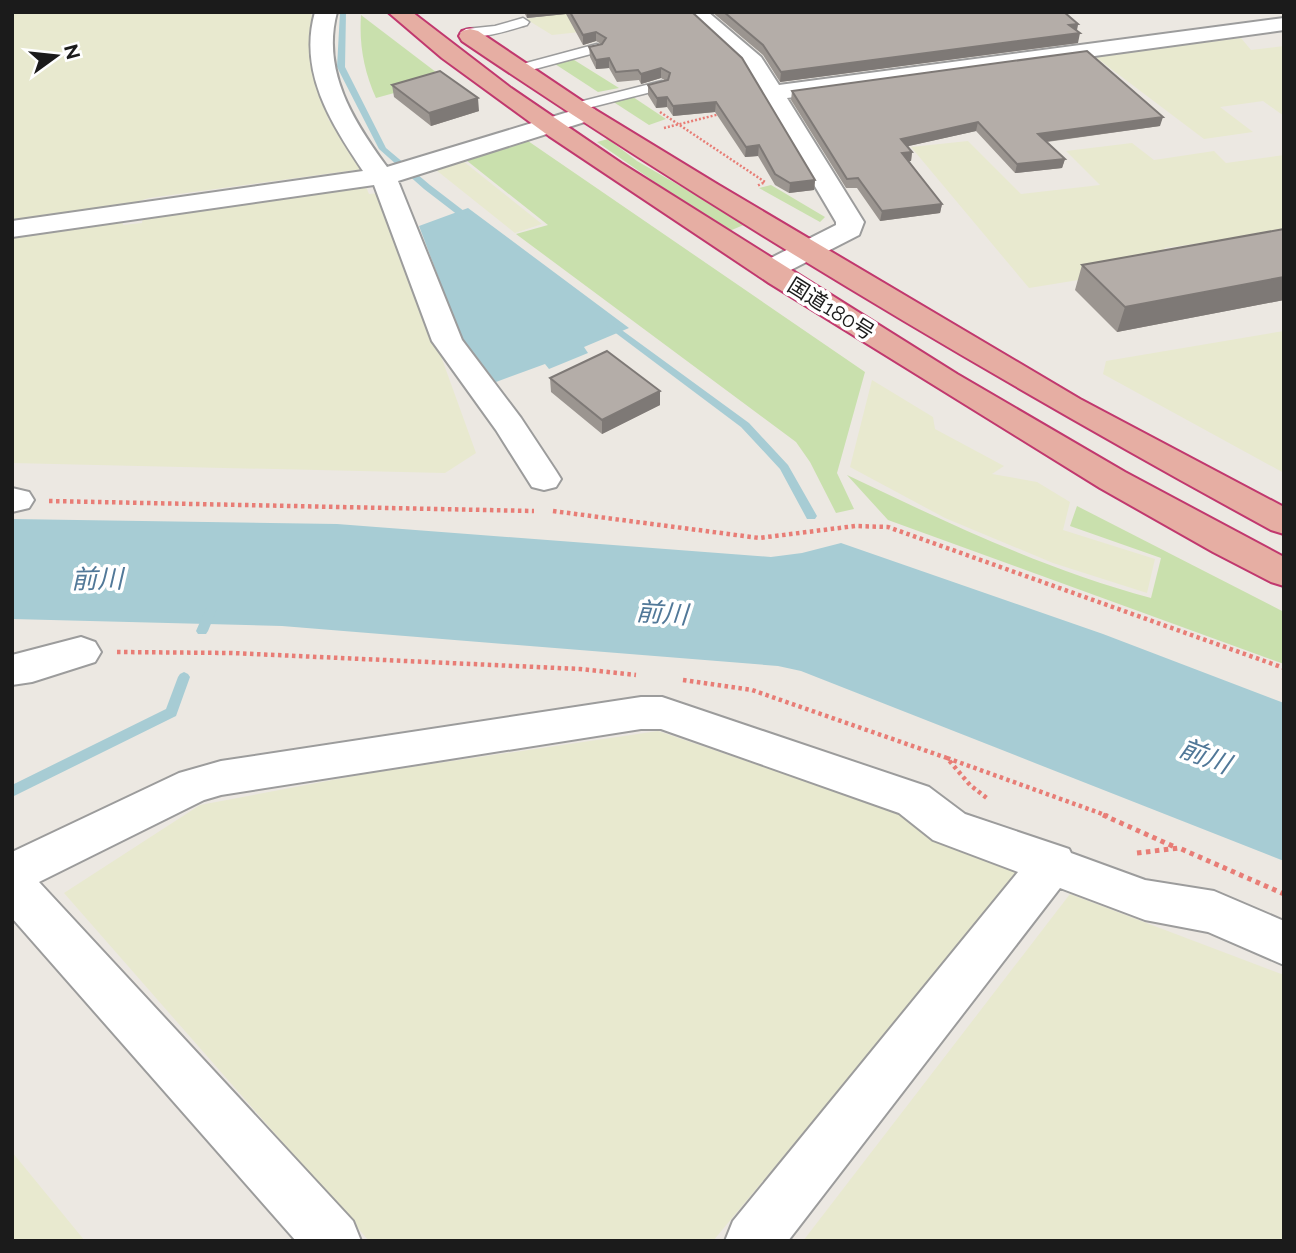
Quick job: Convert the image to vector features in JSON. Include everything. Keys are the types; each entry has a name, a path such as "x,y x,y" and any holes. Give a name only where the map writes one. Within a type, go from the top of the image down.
{"highway":[{"name":"国道180号","path":"398,12 467,65 671,209 1026,431 1185,524 1284,573"},
{"name":"国道180号","path":"437,12 581,111 1069,406 1284,522"}],"street":[{"path":"326,12 322,70 325,80 386,175 447,341 509,425 544,479"},
{"path":"695,12 753,62 850,222 849,229 769,270"},
{"path":"777,98 1284,24"},
{"path":"12,229 386,175 552,125 581,111"},
{"path":"12,670 33,667 81,652"},
{"path":"12,874 194,785 212,780 641,713 662,713 914,800 949,827 1053,863 1145,900 1214,912 1284,944"},
{"path":"753,1241 1053,863"},
{"path":"12,885 333,1241"}],"lane":[{"path":"466,33 496,30 518,18"},
{"path":"520,69 597,48"},
{"path":"581,111 662,85"}],"path":[{"path":"660,130 777,98"},
{"path":"15,500 559,511 769,538 863,523 888,527 1284,668"},
{"path":"81,652 232,653 580,669 646,676"},
{"path":"947,758 1112,818 1179,848"}],"green space":[{"path":"12,12 310,13 314,18 314,52 308,55 314,55 318,88 332,114 327,115 329,121 334,120 363,169 149,198 136,202 135,205 12,222"},
{"path":"568,12 666,12 682,21 552,35 526,19"},
{"path":"361,15 445,79 376,98 363,58"},
{"path":"1241,38 1251,50 1284,46 1284,116 1263,101 1220,107 1253,132 1204,139 1094,56"},
{"path":"571,58 619,88 598,92 555,64"},
{"path":"630,95 666,119 649,125 612,101"},
{"path":"608,139 637,161 746,224 727,232 597,142"},
{"path":"528,141 865,372 837,473 854,509 836,513 810,462 796,442 516,234 548,225 466,160"},
{"path":"968,141 1021,194 1100,185 1066,151 1132,143 1154,160 1214,151 1226,163 1284,155 1284,251 1226,240 1164,248 1177,264 1029,288 911,147"},
{"path":"463,161 542,224 515,233 436,170"},
{"path":"771,185 825,217 820,222 759,188"},
{"path":"366,187 369,194 382,193 476,453 445,473 12,463 12,236 122,220 123,225 142,223 143,218"},
{"path":"1284,331 1284,473 1103,374 1106,361"},
{"path":"872,380 933,417 935,429 1004,466 992,474 1037,482 1070,502 1063,530 1155,559 1147,593 1053,563 945,518 850,467"},
{"path":"847,475 1034,559 1151,598 1161,558 1070,526 1077,506 1284,612 1284,664 888,520"},
{"path":"658,731 905,815 934,838 1019,873 713,1241 369,1241 64,893 200,805 370,773"},
{"path":"1070,894 1284,975 1284,1241 803,1241"},
{"path":"12,1152 85,1241 12,1241"}],"water":[{"path":"468,208 629,328 584,347 588,353 549,369 545,364 496,382 461,337 419,226"},
{"name":"前川","path":"12,519 337,524 771,557 802,553 841,543 1103,634 1284,703 1284,861 801,671 778,666 282,626 12,619"}],"building":[{"path":"570,12 692,12 742,58 815,180 790,183 775,174 759,145 746,147 716,102 673,106 667,97 657,98 648,85 668,80 670,73 661,68 641,74 638,70 616,72 609,58 596,60 589,47 602,44 606,38 596,32 583,35"},
{"path":"724,12 1064,12 1078,24 1069,25 1080,33 781,72 763,45"},
{"path":"1087,51 1163,117 1038,134 1065,159 1017,164 978,122 901,139 912,152 902,153 942,204 882,211 858,178 847,179 792,91"},
{"path":"440,71 478,98 429,113 392,85"},
{"path":"1284,229 1284,277 1125,307 1082,265"},
{"path":"607,351 660,391 602,420 550,378"}],"waterway":[{"path":"343,12 341,67 383,149 470,220"},
{"path":"608,323 745,425 784,467 811,516"},
{"path":"202,631 211,609"},
{"path":"12,791 171,712 184,677"}]}
